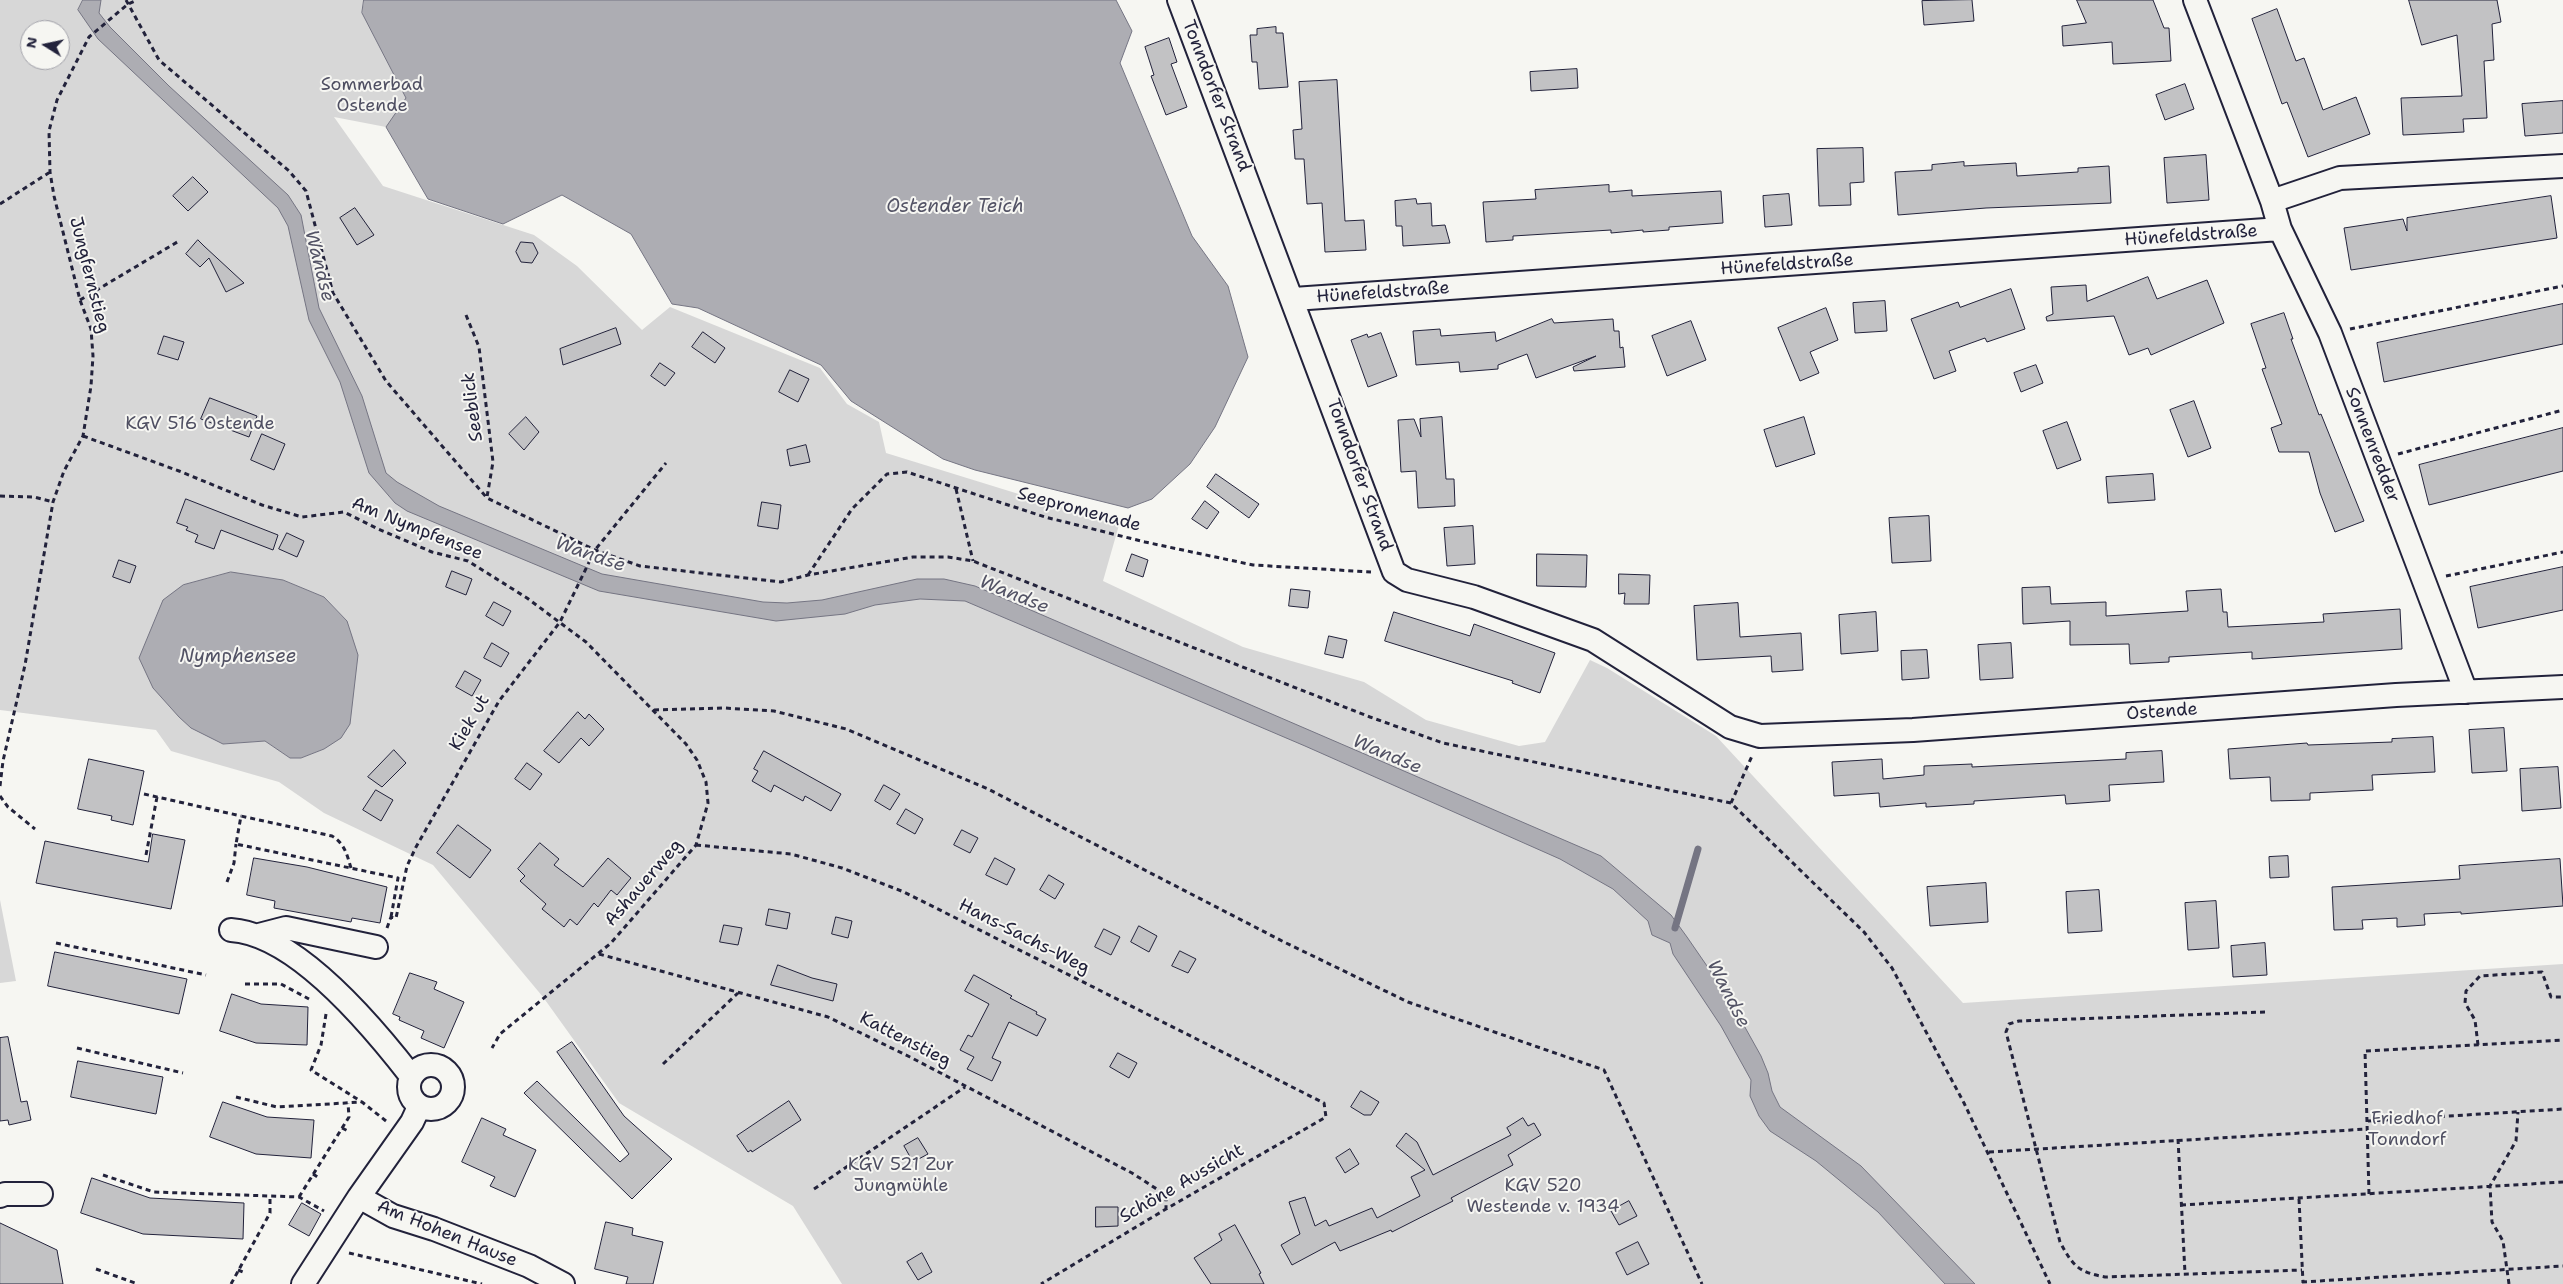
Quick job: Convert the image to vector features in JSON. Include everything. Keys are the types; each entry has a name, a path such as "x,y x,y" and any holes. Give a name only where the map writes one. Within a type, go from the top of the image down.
{"street":[{"name":"Tonndorfer Strand","path":"1180,0 1294,300 1394,572 1407,580 1474,597 1593,640 1730,727 1760,736"},
{"name":"Sonnenredder","path":"2195,0 2272,201 2280,229 2330,333 2466,692"},
{"path":"2272,201 2340,178 2563,166"},
{"name":"Hünefeldstraße","path":"1294,300 2280,229"},
{"name":"Ostende","path":"1760,736 1913,730 2563,687"},
{"path":"259,936 286,928 376,947"},
{"path":"231,930 246,931 259,936 292,954 326,982 359,1015 411,1076"},
{"path":"429,1064 442,1068 452,1078 453,1092 446,1104 433,1110 419,1107 410,1096 408,1082 411,1076 416,1070 429,1064"},
{"name":"Am Hohen Hause","path":"303,1284 325,1247 403,1135 419,1107"},
{"path":"0,1196 5,1194 41,1194"},
{"name":"Am Hohen Hause","path":"359,1197 393,1216 434,1229 529,1266 563,1284"}],"path":[{"path":"137,0 127,2 159,60 288,170 306,191 333,293 386,381 487,498 595,550 640,566 781,582 808,574 913,557 948,557 973,561 1370,717 1442,743 1731,804 1864,932 1892,968 1988,1152 2050,1284"},
{"name":"Jungfernstieg","path":"0,786 3,761 25,665 53,502 64,471 82,436 91,386 93,356 91,329 80,300 50,172 49,131 57,100 89,37 127,2"},
{"path":"0,204 50,172"},
{"path":"80,300 179,242"},
{"path":"2330,333 2563,286"},
{"name":"Seeblick","path":"466,315 480,347 493,462 487,498"},
{"path":"2378,460 2563,410"},
{"name":"Am Nympfensee","path":"82,436 179,471 262,505 294,515 302,517 344,512 432,552 468,561 527,598 560,622"},
{"path":"595,550 666,463"},
{"name":"Seepromenade","path":"808,574 852,509 887,474 906,472 1045,517 1253,565 1394,572"},
{"path":"956,488 973,561"},
{"path":"0,496 34,496 53,502"},
{"name":"Kiek ut","path":"390,917 396,918 407,866 416,847 499,700 560,622 595,550"},
{"path":"2424,580 2563,552"},
{"name":"Ashauerweg","path":"492,1048 500,1034 599,954 696,845 708,803 706,782 697,760 686,744 586,642 560,622"},
{"path":"654,710 724,708 774,711 846,729 988,789 1284,942 1408,1002 1604,1070 1702,1284"},
{"path":"1731,804 1760,736"},
{"path":"144,794 332,836 339,840 346,850 351,868"},
{"path":"0,796 8,807 35,829"},
{"path":"146,855 157,797"},
{"path":"227,882 234,862 241,816"},
{"path":"236,844 398,878 385,935 376,947"},
{"name":"Hans-Sachs-Weg","path":"696,845 791,854 842,868 904,892 1324,1103"},
{"path":"56,943 206,976"},
{"name":"Kattenstieg","path":"599,954 828,1017 910,1056 965,1087 1132,1173 1166,1195 1166,1208"},
{"path":"2478,1045 2475,1020 2466,1003 2466,991 2480,976 2542,972 2551,997 2563,997"},
{"path":"245,984 281,984 315,1004"},
{"path":"663,1064 738,993"},
{"path":"321,1010 328,1016 321,1045 311,1070 362,1102 403,1135"},
{"path":"2265,1012 2019,1021 2009,1024 2006,1032 2060,1242 2069,1259 2085,1273 2105,1277 2185,1272 2302,1270"},
{"path":"2369,1194 2365,1051 2563,1040"},
{"path":"77,1048 183,1073"},
{"path":"814,1189 965,1087"},
{"path":"236,1097 276,1107 362,1102"},
{"path":"299,1197 349,1117 348,1103"},
{"name":"Schöne Aussicht","path":"1041,1284 1166,1208 1326,1117 1324,1103"},
{"path":"2368,1120 2563,1109"},
{"path":"2509,1284 2503,1241 2492,1222 2490,1186 2516,1142 2518,1112"},
{"path":"342,1128 348,1131"},
{"path":"1988,1152 2178,1138 2367,1129"},
{"path":"2178,1138 2185,1272"},
{"path":"313,1174 319,1178"},
{"path":"103,1175 154,1192 299,1197 343,1221"},
{"path":"2181,1205 2563,1182"},
{"path":"230,1284 270,1213 270,1196"},
{"path":"2299,1199 2302,1283 2563,1266"},
{"path":"264,1223 269,1226"},
{"path":"325,1247 482,1284"},
{"path":"96,1268 138,1284"},
{"path":"238,1270 243,1272"}],"green space":[{"path":"0,0 364,0 362,13 407,98 386,127 334,117 383,186 534,235 577,266 642,330 670,307 820,368 847,404 879,422 886,453 1119,525 1103,581 1243,647 1364,682 1426,720 1519,746 1545,742 1590,660 1607,668 1716,736 1963,1003 2563,964 2563,1284 842,1284 793,1206 619,1103 543,997 433,865 324,813 279,782 171,751 156,730 0,710","holes":["283,580 324,597 347,621 324,749 301,758 290,758 265,741 223,744"]},
{"path":"0,900 16,981 0,983"}],"water":[{"path":"83,0 101,0 99,13 110,27 169,86 288,195 301,215 319,308 362,396 386,473 397,482 439,506 602,574 763,602 787,603 822,600 917,579 944,579 975,586 1601,856 1671,915 1687,937 1727,995 1761,1056 1768,1073 1772,1091 1780,1107 1861,1166 1975,1284 1945,1284 1878,1212 1816,1161 1770,1131 1759,1116 1750,1096 1751,1080 1721,1026 1673,954 1670,943 1652,935 1648,921 1613,889 1560,859 1305,746 965,601 920,599 875,605 845,614 776,621 599,591 407,511 395,503 369,473 340,382 309,320 288,226 278,208 98,39 78,10"},
{"name":"Ostender Teich","path":"364,0 1116,0 1132,31 1120,63 1192,236 1228,286 1248,357 1215,427 1190,464 1152,499 1128,508 975,470 943,459 851,401 821,365 698,308 672,304 631,234 562,195 503,224 428,199 386,127 406,98 362,13"},
{"name":"Nymphensee","path":"231,572 283,580 324,597 347,621 358,655 350,724 341,738 324,749 301,758 290,758 265,741 223,744 191,728 153,688 139,658 163,600 183,585"}],"building":[{"path":"1972,0 1974,21 1924,25 1922,1"},
{"path":"2077,0 2153,0 2164,28 2169,28 2171,61 2113,64 2112,42 2063,46 2062,26 2086,23"},
{"path":"2409,0 2497,0 2501,22 2492,24 2494,60 2484,61 2487,118 2463,119 2464,132 2403,135 2401,98 2462,96 2457,35 2422,45"},
{"path":"2277,9 2296,61 2304,58 2323,110 2356,97 2370,134 2308,157 2287,102 2282,104 2252,19"},
{"path":"1276,27 1276,33 1283,33 1288,87 1259,89 1257,62 1252,62 1250,35 1257,35 1257,29"},
{"path":"1169,38 1177,62 1171,64 1187,107 1166,115 1151,76 1154,75 1145,47"},
{"path":"1577,69 1578,88 1531,91 1530,72"},
{"path":"1337,80 1345,221 1364,220 1366,250 1325,252 1322,203 1307,204 1304,159 1295,159 1293,130 1302,129 1299,82"},
{"path":"2185,84 2194,109 2165,120 2156,95"},
{"path":"2563,101 2563,133 2525,136 2522,104"},
{"path":"1863,148 1864,182 1850,183 1851,205 1819,206 1817,149"},
{"path":"2206,155 2209,200 2167,203 2164,158"},
{"path":"1964,162 1964,166 2016,163 2017,176 2078,172 2078,168 2109,166 2111,203 1986,208 1898,215 1895,172 1932,170 1932,165"},
{"path":"193,177 208,192 188,211 173,196"},
{"path":"1609,185 1609,192 1632,190 1632,196 1721,191 1723,223 1669,227 1669,230 1643,232 1643,230 1611,233 1611,230 1513,236 1513,240 1486,242 1483,202 1536,199 1535,190"},
{"path":"1789,194 1792,225 1765,227 1763,196"},
{"path":"2551,196 2557,238 2351,270 2344,228 2403,219 2407,231 2407,218"},
{"path":"1416,199 1417,204 1431,203 1432,226 1445,225 1450,243 1403,246 1402,226 1396,226 1395,201"},
{"path":"355,208 374,235 357,245 340,218"},
{"path":"198,240 244,283 226,292 209,258 200,267 186,254"},
{"path":"521,242 533,243 538,253 532,263 521,262 516,252"},
{"path":"2148,277 2157,299 2207,280 2224,323 2151,355 2148,348 2129,355 2114,316 2047,321 2046,317 2053,314 2051,287 2086,285 2087,301"},
{"path":"2011,289 2025,329 1987,342 1985,338 1949,351 1956,371 1934,379 1911,319 1958,302 1960,307"},
{"path":"1885,301 1887,331 1855,333 1853,303"},
{"path":"2563,304 2563,344 2384,382 2377,343"},
{"path":"1826,308 1838,340 1810,352 1819,373 1800,381 1778,328"},
{"path":"2284,313 2293,339 2291,339 2319,415 2321,414 2364,521 2335,532 2320,493 2309,452 2279,452 2271,428 2282,424 2262,369 2266,368 2251,324"},
{"path":"1552,319 1554,323 1613,319 1614,331 1619,331 1620,348 1623,347 1625,367 1574,371 1573,367 1596,356 1536,378 1527,354 1498,365 1498,369 1460,372 1459,362 1416,365 1413,331 1440,329 1441,336 1495,332 1496,341"},
{"path":"1691,321 1706,360 1667,376 1652,336"},
{"path":"616,328 621,344 563,365 560,349"},
{"path":"703,332 725,348 715,363 692,347"},
{"path":"1381,333 1397,376 1368,387 1351,340 1367,334 1368,337"},
{"path":"164,336 184,342 178,360 158,354"},
{"path":"660,363 675,373 665,386 651,376"},
{"path":"2036,365 2043,383 2021,392 2014,373"},
{"path":"790,370 809,379 798,402 779,392"},
{"path":"210,398 257,416 249,437 201,419"},
{"path":"2194,401 2211,448 2188,457 2170,410"},
{"path":"526,417 539,432 524,450 509,434"},
{"path":"1442,417 1446,479 1454,479 1455,506 1418,508 1416,471 1401,472 1398,420 1414,419 1421,437 1420,419"},
{"path":"1804,417 1815,454 1776,467 1764,430"},
{"path":"2067,422 2081,460 2057,469 2043,431"},
{"path":"2563,428 2563,471 2429,505 2419,465"},
{"path":"262,434 285,444 274,470 251,460"},
{"path":"806,445 810,462 790,466 787,450"},
{"path":"1216,474 1259,504 1249,518 1207,487"},
{"path":"2153,474 2155,500 2108,503 2106,477"},
{"path":"186,499 278,535 273,550 221,530 214,549 195,542 198,535 186,530 188,527 177,523"},
{"path":"1205,501 1219,512 1207,529 1192,519"},
{"path":"762,502 781,505 778,529 758,526"},
{"path":"1929,516 1931,561 1892,563 1889,518"},
{"path":"1473,526 1475,564 1447,566 1444,528"},
{"path":"287,533 304,541 297,557 279,549"},
{"path":"1132,554 1148,560 1143,577 1126,571"},
{"path":"1537,554 1587,555 1586,587 1537,586"},
{"path":"119,560 136,566 130,583 113,577"},
{"path":"2563,567 2563,610 2478,628 2470,587"},
{"path":"452,571 472,579 466,595 446,587"},
{"path":"1619,574 1650,575 1649,604 1624,604 1625,593 1619,594"},
{"path":"2050,587 2051,604 2106,602 2106,616 2188,611 2186,591 2221,589 2223,612 2227,612 2228,627 2324,622 2323,614 2400,609 2402,649 2252,659 2252,652 2169,657 2169,662 2130,664 2129,644 2070,645 2070,621 2023,624 2022,588"},
{"path":"1291,589 1310,591 1308,608 1289,606"},
{"path":"494,602 511,611 503,626 486,616"},
{"path":"1738,603 1740,637 1801,633 1803,670 1772,672 1771,656 1697,660 1694,606"},
{"path":"1394,612 1470,636 1474,624 1555,653 1540,693 1512,683 1513,681 1385,641"},
{"path":"1876,612 1878,651 1841,654 1839,615"},
{"path":"1329,636 1347,640 1343,658 1325,654"},
{"path":"492,643 509,653 501,667 484,658"},
{"path":"2011,643 2013,678 1980,680 1978,645"},
{"path":"1927,650 1929,678 1902,680 1901,651"},
{"path":"465,671 481,680 472,696 456,687"},
{"path":"578,712 585,719 589,714 604,729 589,746 581,738 559,763 544,751"},
{"path":"2504,728 2507,771 2472,773 2469,730"},
{"path":"2433,737 2435,772 2372,775 2373,790 2310,793 2310,800 2271,801 2270,777 2230,779 2228,749 2307,743 2308,745 2392,742 2392,739"},
{"path":"394,750 406,763 382,787 368,777"},
{"path":"764,751 841,794 831,811 805,796 803,801 774,785 771,792 752,781 758,771 754,769"},
{"path":"2162,751 2164,782 2109,785 2110,801 2066,804 2065,795 1974,801 1974,804 1926,807 1926,803 1880,807 1879,793 1834,796 1832,762 1882,759 1883,779 1924,775 1924,766 1972,764 1972,767 2126,759 2126,753"},
{"path":"89,759 144,771 133,825 111,820 112,816 78,809"},
{"path":"527,763 542,774 530,790 515,779"},
{"path":"2558,767 2561,808 2522,811 2520,769"},
{"path":"884,785 900,794 890,810 875,801"},
{"path":"376,790 393,800 381,821 363,810"},
{"path":"906,809 923,819 915,834 897,824"},
{"path":"458,825 491,850 470,878 437,853"},
{"path":"962,830 978,838 970,853 954,845"},
{"path":"153,834 185,840 171,909 36,883 45,841 148,862"},
{"path":"540,843 559,859 554,865 583,887 608,858 631,878 617,895 611,890 598,907 594,903 577,925 570,919 564,927 542,909 546,904 520,881 525,876 518,869"},
{"path":"2288,856 2289,877 2270,878 2269,857"},
{"path":"254,858 307,867 387,887 380,923 352,918 351,922 274,908 275,901 247,895"},
{"path":"995,858 1015,869 1007,885 986,875"},
{"path":"2560,859 2563,906 2461,914 2461,912 2424,914 2425,925 2397,927 2397,918 2362,920 2363,929 2334,930 2332,887 2460,879 2459,866"},
{"path":"1049,875 1064,884 1055,899 1040,890"},
{"path":"1986,883 1988,922 1930,926 1927,887"},
{"path":"2099,890 2102,931 2068,933 2066,892"},
{"path":"2216,901 2219,948 2188,950 2185,903"},
{"path":"769,909 790,913 787,929 766,925"},
{"path":"836,917 852,921 848,938 832,934"},
{"path":"724,925 742,928 738,945 720,942"},
{"path":"1139,926 1157,936 1149,952 1131,942"},
{"path":"1104,929 1120,937 1111,955 1095,947"},
{"path":"2265,943 2267,975 2233,977 2231,946"},
{"path":"1180,951 1196,959 1188,973 1172,966"},
{"path":"55,952 187,979 179,1014 48,986"},
{"path":"778,965 812,978 837,984 833,1001 771,985"},
{"path":"410,973 437,982 434,989 464,1002 444,1048 421,1038 424,1031 399,1020 400,1017 393,1014"},
{"path":"974,975 1012,996 1010,998 1037,1012 1036,1014 1046,1019 1037,1036 1009,1022 992,1058 1001,1062 992,1081 967,1069 974,1057 960,1050 968,1035 972,1037 989,1004 965,991"},
{"path":"232,994 261,1004 308,1007 307,1045 256,1043 220,1031"},
{"path":"8,1037 21,1102 27,1101 31,1120 9,1125 8,1120 0,1121 0,1038"},
{"path":"572,1042 624,1116 672,1159 632,1199 524,1093 537,1081 620,1162 629,1154 557,1052"},
{"path":"1118,1053 1137,1063 1129,1078 1110,1067"},
{"path":"78,1061 163,1077 156,1114 71,1097"},
{"path":"1361,1091 1379,1102 1371,1115 1364,1115 1351,1107"},
{"path":"789,1101 801,1120 752,1152 751,1150 748,1152 737,1136"},
{"path":"223,1102 267,1117 314,1120 311,1158 256,1154 210,1137"},
{"path":"482,1118 506,1129 503,1135 536,1150 515,1197 490,1186 495,1177 462,1162"},
{"path":"1523,1118 1528,1126 1534,1123 1541,1135 1508,1155 1513,1165 1451,1198 1453,1201 1392,1232 1391,1230 1340,1251 1335,1242 1292,1265 1281,1245 1300,1234 1289,1202 1305,1197 1315,1226 1326,1220 1329,1226 1372,1208 1377,1218 1420,1196 1411,1177 1425,1170 1396,1146 1406,1133 1417,1142 1433,1175 1511,1135 1507,1128"},
{"path":"918,1138 928,1154 913,1162 904,1146"},
{"path":"1350,1149 1359,1164 1345,1173 1336,1158"},
{"path":"92,1178 150,1198 244,1203 243,1239 143,1234 81,1213"},
{"path":"1629,1201 1637,1216 1619,1225 1611,1211"},
{"path":"302,1203 321,1214 309,1236 289,1225"},
{"path":"1096,1207 1118,1207 1118,1226 1096,1227"},
{"path":"606,1222 633,1228 632,1235 663,1242 653,1284 626,1284 628,1277 595,1269"},
{"path":"0,1223 57,1250 63,1284 0,1284"},
{"path":"1235,1225 1261,1273 1259,1274 1264,1284 1211,1284 1194,1258 1222,1240 1219,1234"},
{"path":"1638,1242 1649,1264 1627,1275 1616,1253"},
{"path":"922,1253 932,1272 918,1280 907,1262"}],"waterway":[{"path":"1675,928 1698,849"}],"park label":[{"name":"Sommerbad Ostende","path":"372,95"},
{"name":"KGV 516 Ostende","path":"200,424"},
{"name":"Friedhof Tonndorf","path":"2407,1129"},
{"name":"KGV 521 Zur Jungmühle","path":"901,1175"},
{"name":"KGV 520 Westende v. 1934","path":"1543,1196"}],"water label":[{"name":"Wandse","path":"319,266"},
{"name":"Wandse","path":"590,555"},
{"name":"Wandse","path":"1014,595"},
{"name":"Wandse","path":"1387,755"},
{"name":"Wandse","path":"1728,994"}]}
